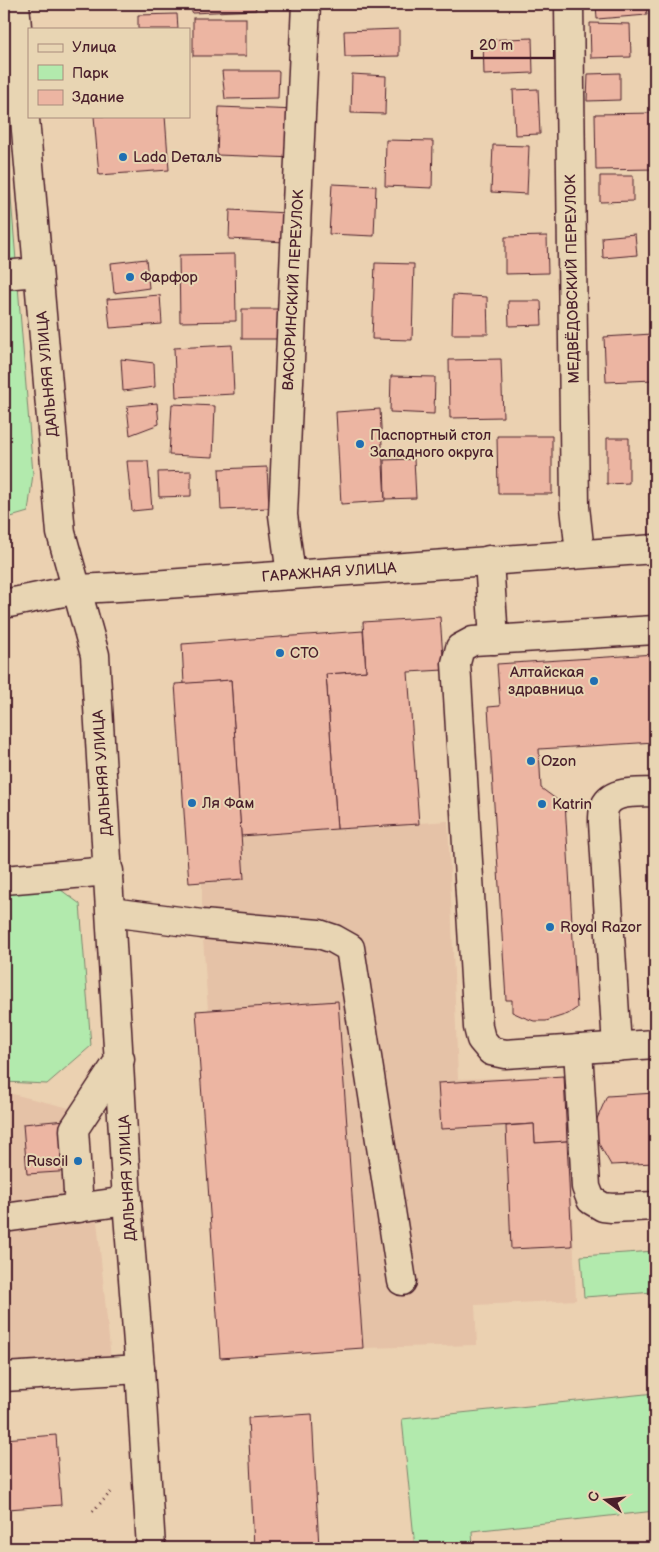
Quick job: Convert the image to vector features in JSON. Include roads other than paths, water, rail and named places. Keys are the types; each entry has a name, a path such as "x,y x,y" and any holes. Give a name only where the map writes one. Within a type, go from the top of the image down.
{"street":[{"name":"ВАСЮРИНСКИЙ ПЕРЕУЛОК","path":"291,575 284,515 306,4"},
{"name":"МЕДВЁДОВСКИЙ ПЕРЕУЛОК","path":"569,4 575,507 580,554"},
{"name":"ДАЛЬНЯЯ УЛИЦА","path":"12,20 61,533 95,655 127,1201 151,1548"},
{"path":"4,275 37,272"},
{"name":"ГАРАЖНАЯ УЛИЦА","path":"4,604 78,589 655,549"},
{"path":"490,560 494,640"},
{"path":"655,630 473,641 460,648 456,663 478,1027 481,1039 491,1052 505,1054 655,1044"},
{"path":"616,1047 603,822 604,808 612,797 655,792"},
{"path":"4,880 109,871"},
{"path":"111,912 185,922 318,934 334,939 350,948 402,1281"},
{"path":"578,1049 586,1187 591,1200 603,1207 612,1208 655,1206"},
{"path":"79,1208 74,1129 120,1059"},
{"path":"4,1218 35,1212 127,1201"},
{"path":"4,1377 140,1369"}],"place":[{"name":"Lada Dеталь","path":"123,157"},
{"name":"Фарфор","path":"130,277"},
{"name":"Паспортный стол Западного округа","path":"360,444"},
{"name":"СТО","path":"280,653"},
{"name":"Алтайская здравница","path":"594,681"},
{"name":"Ozon","path":"531,761"},
{"name":"Ля Фам","path":"192,803"},
{"name":"Katrin","path":"542,804"},
{"name":"Royal Razor","path":"550,927"},
{"name":"Rusoil","path":"78,1161"}]}
